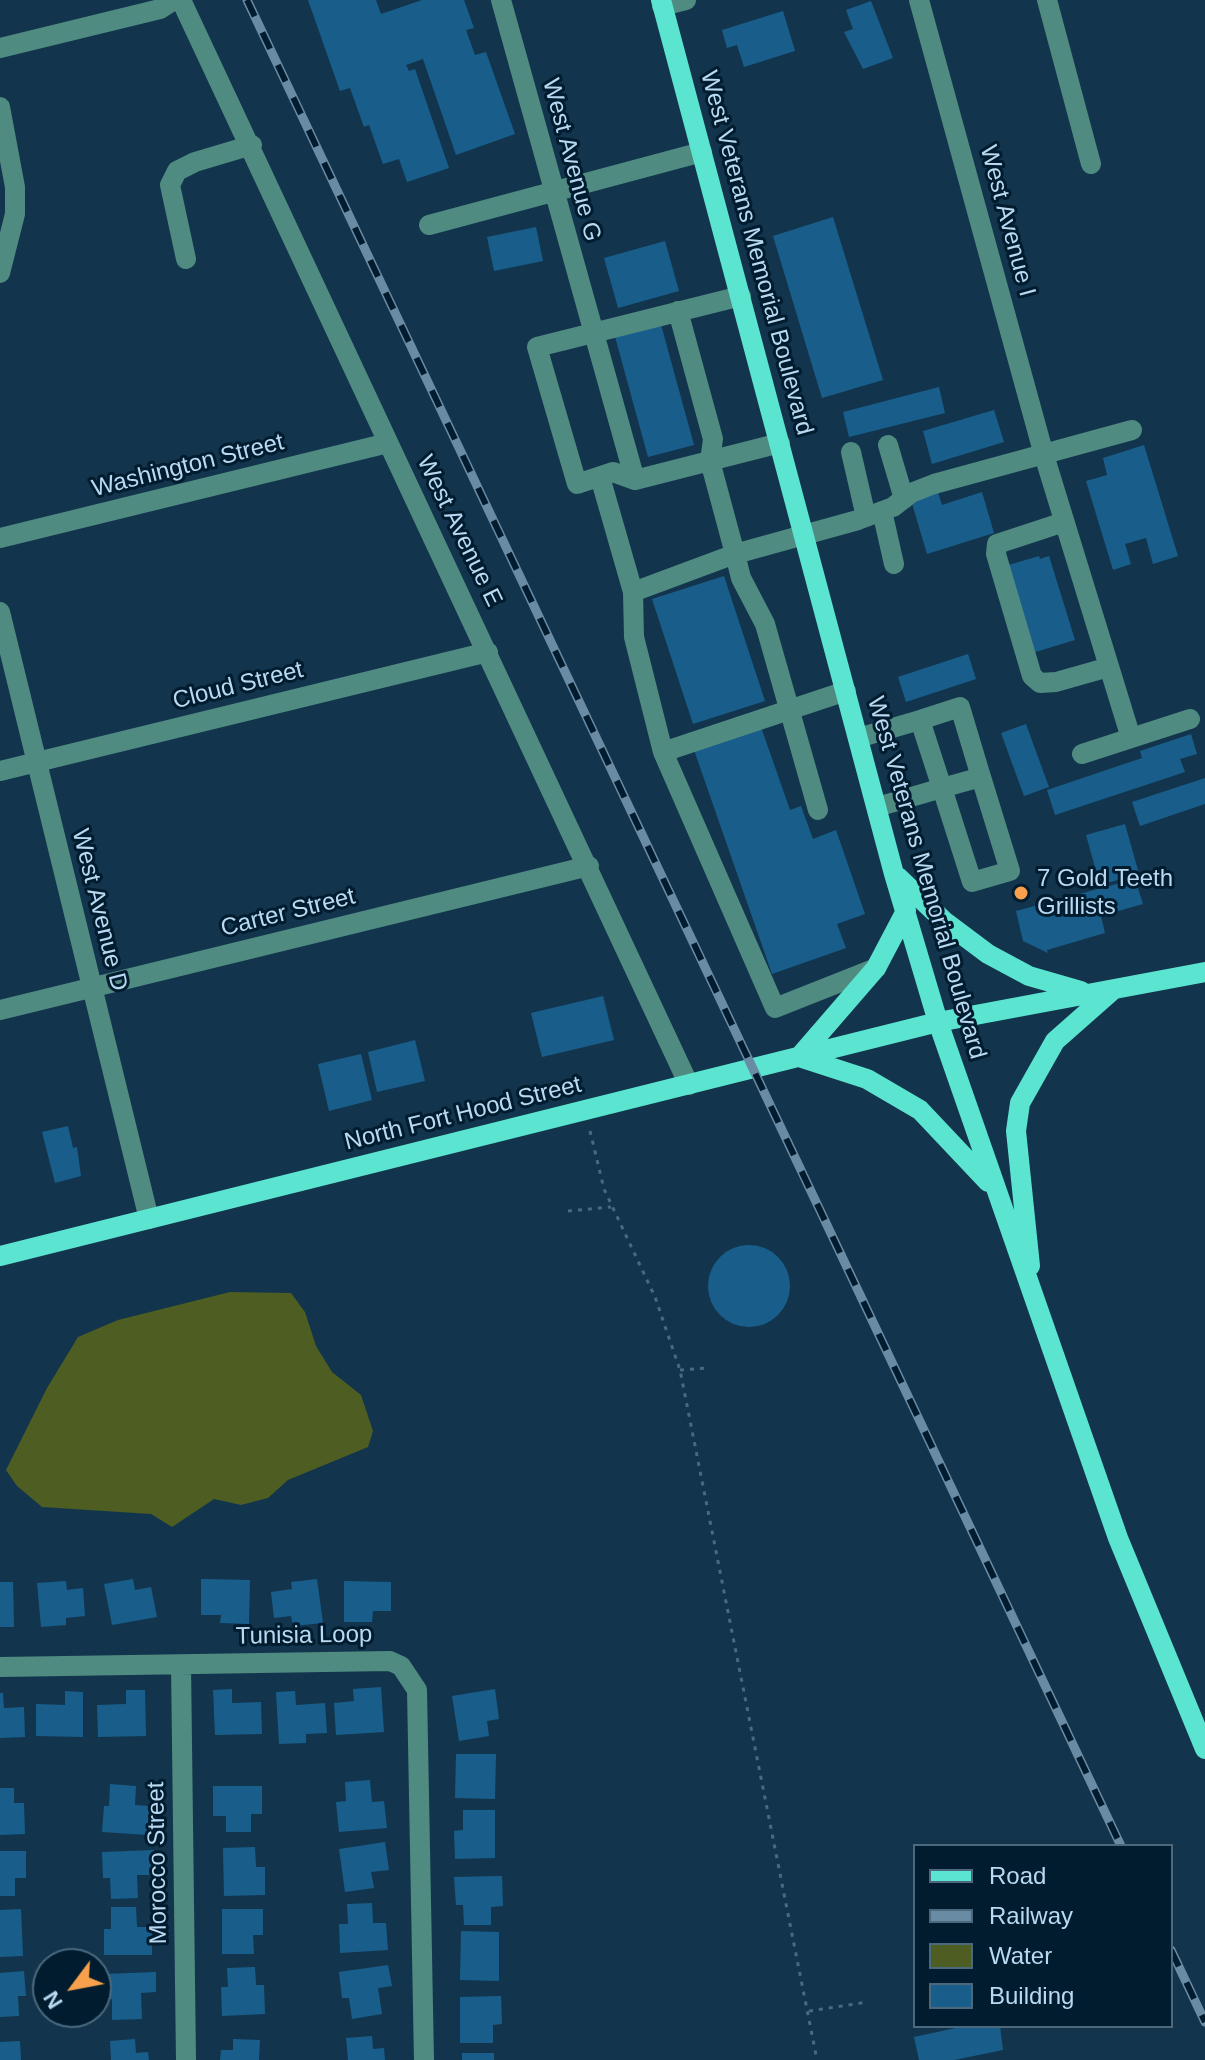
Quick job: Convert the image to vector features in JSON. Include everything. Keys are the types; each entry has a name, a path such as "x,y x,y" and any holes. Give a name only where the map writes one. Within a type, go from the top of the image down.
{"main road":[{"name":"West Veterans Memorial Boulevard","path":"661,3 894,874 938,1022 1033,1302 1118,1538 1205,1749"},
{"path":"894,874 944,921 988,954 1029,976 1085,992"},
{"path":"906,911 876,968 799,1057 867,1079 920,1110 994,1188"},
{"name":"North Fort Hood Street","path":"0,1256 938,1022 1085,992 1205,972"},
{"path":"1033,1302 1016,1131 1020,1103 1055,1041 1114,989"}],"street":[{"path":"0,48 160,9 174,0"},
{"name":"West Avenue E","path":"181,0 252,145 689,1085"},
{"name":"West Avenue G","path":"501,0 635,480"},
{"path":"661,3 686,0"},
{"name":"West Avenue I","path":"919,0 1044,455 1131,738"},
{"path":"1047,0 1091,164"},
{"path":"0,107 15,201 0,273"},
{"path":"186,259 170,185 177,171 195,162 252,145"},
{"path":"429,225 702,152"},
{"path":"741,296 537,347 577,484 613,472 635,480 780,443"},
{"path":"678,311 713,439 710,461 741,578 765,624 818,810"},
{"path":"633,592 735,554 874,514 934,484 1132,430"},
{"name":"Washington Street","path":"0,538 388,443"},
{"path":"888,445 904,499"},
{"path":"851,452 894,564"},
{"path":"600,477 633,592 634,637 663,752 775,1008 876,968"},
{"path":"1064,522 997,544 996,554 1032,676 1040,683 1056,682 1109,667"},
{"name":"West Avenue D","path":"0,612 149,1219"},
{"name":"Cloud Street","path":"0,771 488,652"},
{"path":"663,752 846,691"},
{"path":"858,738 960,707 1010,871 972,882 920,720"},
{"path":"1082,754 1190,719"},
{"path":"877,807 981,777"},
{"name":"Carter Street","path":"0,1010 589,866"},
{"name":"Tunisia Loop","path":"0,1667 390,1661 411,1676 417,1690 424,2060"},
{"name":"Morocco Street","path":"181,1665 186,2060"}],"path":[{"path":"586,1111 604,1189 655,1297 680,1370 817,2060"},
{"path":"568,1211 612,1206"},
{"path":"680,1370 707,1368"},
{"path":"808,2011 868,2002"}],"water":[{"path":"230,1292 291,1293 305,1312 316,1346 332,1372 361,1395 373,1431 368,1447 288,1480 268,1498 241,1505 214,1499 172,1527 151,1514 42,1507 17,1486 6,1470 47,1388 78,1337 118,1320"}],"building":[{"path":"308,0 376,0 381,14 422,0 464,0 474,28 466,30 475,55 486,52 515,134 456,155 423,59 406,65 409,71 415,69 449,168 407,182 399,159 383,164 369,125 364,127 350,88 340,91"},
{"path":"871,1 893,58 863,69 844,32 853,29 846,10"},
{"path":"783,11 795,51 744,67 737,45 727,48 722,30"},
{"path":"833,217 883,380 822,398 773,236"},
{"path":"536,227 543,261 494,271 487,237"},
{"path":"665,241 679,291 618,308 604,258"},
{"path":"660,321 694,445 648,457 614,333"},
{"path":"939,387 945,413 849,437 843,412"},
{"path":"994,410 1004,442 932,464 923,431"},
{"path":"1144,445 1178,556 1153,564 1146,538 1125,544 1131,564 1113,570 1086,481 1107,475 1103,458"},
{"path":"938,492 942,505 982,492 994,533 927,554 911,500"},
{"path":"1039,556 1040,559 1049,556 1075,640 1032,653 1005,566"},
{"path":"724,576 765,701 693,724 652,599"},
{"path":"968,654 976,679 906,702 898,677"},
{"path":"1026,724 1049,787 1024,796 1001,733"},
{"path":"761,727 790,810 801,806 813,839 836,830 865,914 837,924 846,948 772,974 694,750"},
{"path":"1191,734 1197,754 1180,759 1185,772 1055,815 1047,790 1142,758 1140,751"},
{"path":"1205,778 1205,804 1140,826 1132,802"},
{"path":"1125,824 1139,874 1100,885 1086,835"},
{"path":"1135,879 1143,904 1101,916 1105,933 1047,950 1048,953 1023,941 1016,911"},
{"path":"603,996 614,1040 542,1057 531,1013"},
{"path":"415,1040 425,1081 377,1092 368,1052"},
{"path":"361,1054 372,1100 329,1111 318,1064"},
{"path":"68,1126 73,1148 77,1147 81,1176 55,1183 42,1132"},
{"path":"749,1245 765,1248 778,1257 787,1270 790,1286 787,1302 778,1315 765,1324 749,1327 733,1324 720,1315 711,1302 708,1286 711,1270 720,1257 733,1248"},
{"path":"133,1579 135,1590 151,1587 157,1617 112,1625 104,1584"},
{"path":"201,1579 250,1580 249,1624 220,1623 221,1615 201,1615"},
{"path":"317,1579 323,1623 293,1626 291,1616 274,1618 271,1592 292,1589 291,1582"},
{"path":"66,1581 67,1590 83,1588 85,1616 66,1618 66,1625 41,1627 37,1583"},
{"path":"344,1581 391,1582 391,1611 373,1611 372,1622 344,1622"},
{"path":"0,1582 13,1582 14,1627 0,1627"},
{"path":"381,1687 384,1732 336,1735 334,1703 354,1701 353,1689"},
{"path":"232,1689 232,1703 261,1702 262,1734 215,1735 213,1690"},
{"path":"495,1689 499,1719 487,1721 489,1736 459,1741 452,1696"},
{"path":"126,1690 145,1690 146,1736 98,1737 97,1705 126,1704"},
{"path":"65,1691 83,1692 83,1737 36,1736 36,1704 65,1705"},
{"path":"295,1691 296,1705 325,1703 327,1733 306,1734 306,1743 279,1744 276,1692"},
{"path":"0,1693 3,1693 4,1708 24,1707 25,1737 0,1738"},
{"path":"456,1754 496,1754 495,1799 455,1798"},
{"path":"370,1780 372,1802 384,1801 387,1828 339,1832 336,1802 346,1801 345,1782"},
{"path":"110,1784 136,1786 135,1805 150,1806 148,1835 102,1832 104,1806 109,1806"},
{"path":"213,1786 262,1786 262,1814 251,1814 251,1832 226,1832 226,1816 213,1816"},
{"path":"0,1788 14,1788 14,1803 24,1803 25,1834 0,1835"},
{"path":"463,1810 495,1810 495,1858 455,1859 454,1831 463,1830"},
{"path":"385,1842 389,1870 371,1872 374,1888 345,1892 339,1849"},
{"path":"255,1847 256,1867 265,1867 265,1895 224,1896 223,1848"},
{"path":"154,1850 155,1875 137,1875 138,1898 111,1899 110,1878 103,1878 102,1852"},
{"path":"0,1851 26,1851 26,1878 15,1878 15,1896 0,1896"},
{"path":"502,1876 503,1906 491,1907 491,1925 464,1925 463,1905 456,1905 454,1877"},
{"path":"372,1903 373,1923 386,1923 388,1950 340,1953 339,1924 348,1924 347,1904"},
{"path":"111,1907 136,1907 137,1927 152,1927 152,1955 112,1955 112,1948 104,1948 104,1929 111,1929"},
{"path":"21,1909 23,1956 0,1957 0,1910"},
{"path":"222,1909 263,1909 263,1935 253,1935 254,1954 222,1954"},
{"path":"461,1931 499,1932 499,1981 460,1980"},
{"path":"388,1965 392,1986 378,1988 382,2014 352,2019 349,1998 342,1998 339,1972"},
{"path":"255,1967 256,1985 264,1985 265,2014 222,2016 221,1987 228,1987 227,1968"},
{"path":"24,1971 26,1996 18,1996 19,2016 0,2017 0,1973"},
{"path":"156,1972 156,1992 141,1993 142,2019 112,2020 112,1974"},
{"path":"501,1996 502,2024 493,2025 493,2043 460,2043 460,1997"},
{"path":"956,2028 1000,2028 1003,2050 954,2060 919,2060 914,2037"},
{"path":"372,2036 373,2049 384,2048 385,2060 348,2060 346,2038"},
{"path":"135,2039 136,2053 148,2052 149,2060 111,2060 110,2041"},
{"path":"233,2039 260,2040 259,2060 220,2060 221,2050 233,2050"},
{"path":"20,2041 21,2060 0,2060 0,2042"},
{"path":"462,2053 494,2053 494,2060 462,2060"}],"railway":[{"path":"247,0 1120,1844"},
{"path":"1173,1954 1205,2022"}],"place":[{"name":"7 Gold Teeth Grillists","path":"1021,893"}]}
